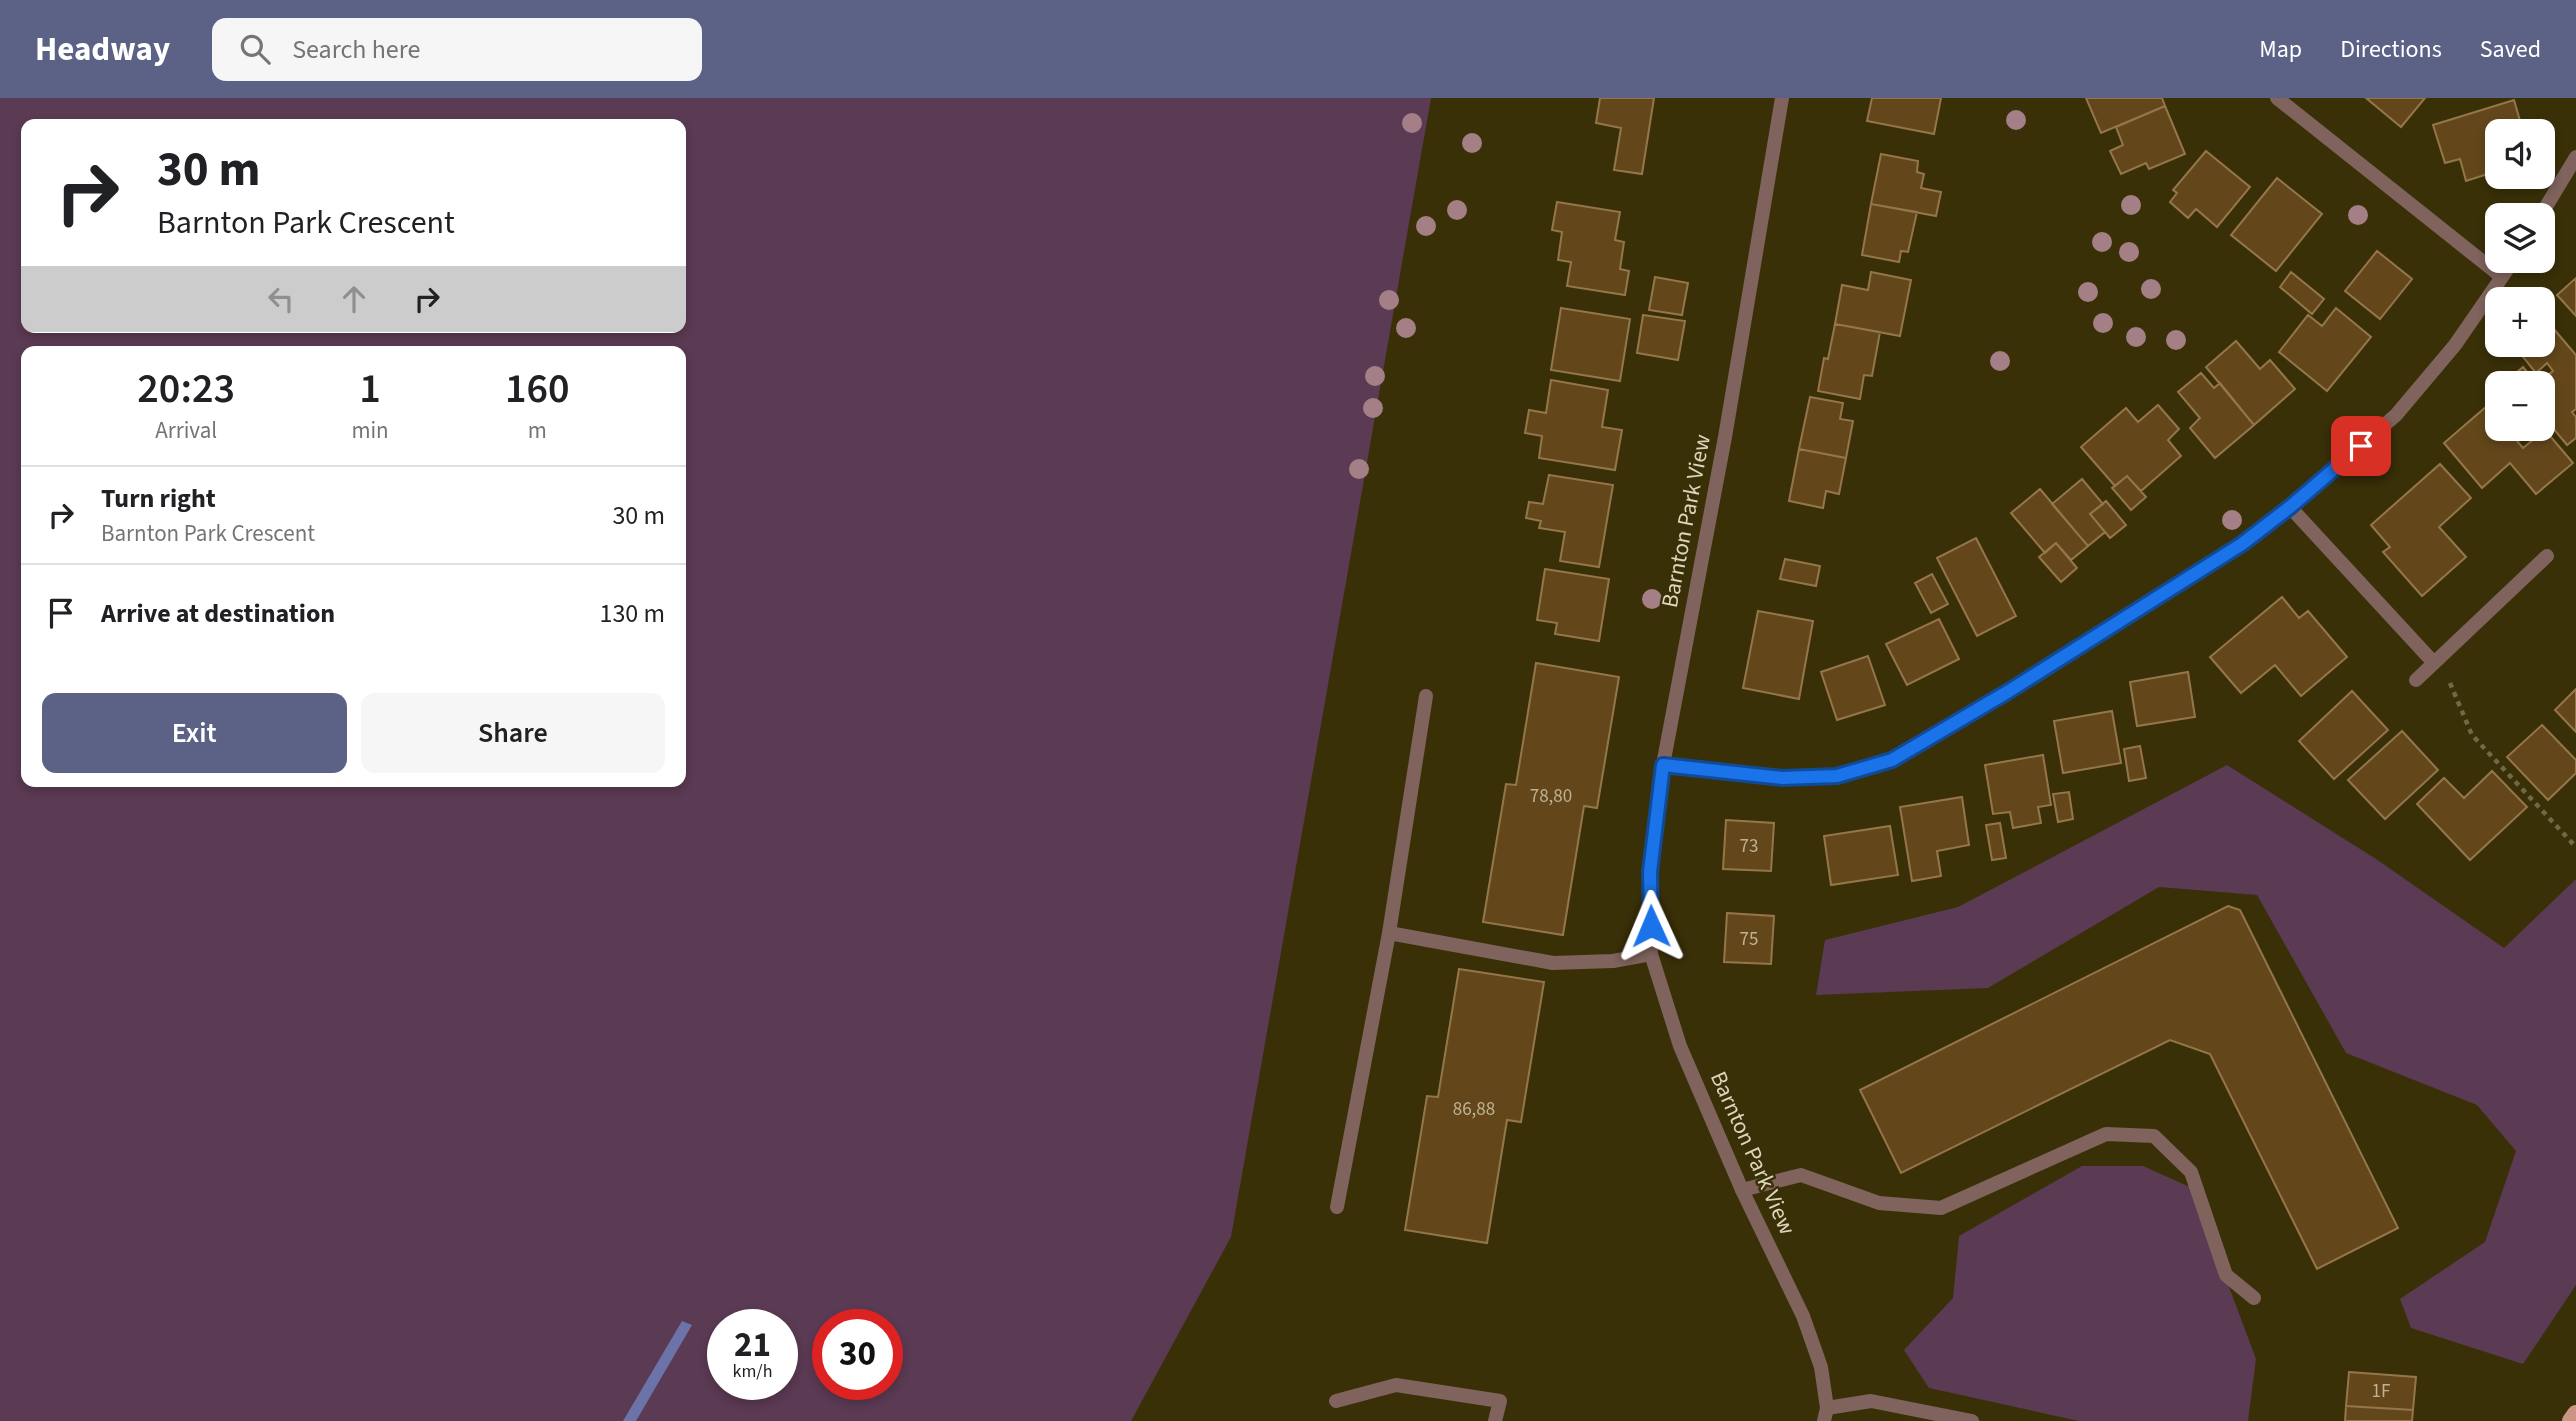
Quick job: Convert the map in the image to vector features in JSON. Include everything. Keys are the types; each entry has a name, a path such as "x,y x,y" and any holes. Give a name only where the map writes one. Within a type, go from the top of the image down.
{"main road":[{"path":"2571,1421 2576,1414"}],"street":[{"name":"Barnton Park View","path":"1782,98 1725,438 1663,765 1650,872 1651,954 1680,1045 1742,1190 1803,1316 1821,1367 1826,1414"},
{"path":"2277,98 2502,277"},
{"path":"2548,203 2576,157"},
{"path":"1663,765 1782,778 1837,776 1892,760 2009,691 2230,551 2290,507 2396,415 2455,345 2505,273"},
{"path":"2290,507 2434,663"},
{"path":"2416,680 2547,556"},
{"path":"1337,1207 1389,933 1426,696"},
{"path":"1389,933 1553,964 1613,961 1651,954"},
{"path":"1742,1190 1801,1175 1878,1203 1941,1208 2106,1134 2154,1136 2191,1172 2226,1275 2254,1298"},
{"path":"1336,1401 1396,1385 1500,1401 1495,1421"},
{"path":"1826,1414 1871,1401 1972,1421"}],"path":[{"path":"2434,663 2448,678 2472,735 2576,847"}],"shaded area":[{"path":"0,98 1431,98 1231,1237 1131,1421 0,1421"},
{"path":"2227,765 2376,859 2504,948 2576,879 2576,1285 2523,1364 2411,1328 2400,1299 2485,1242 2516,1151 2477,1105 2346,1053 2257,895 2159,887 1988,988 1816,995 1825,940 1958,907"},
{"path":"2082,1166 2143,1166 2192,1188 2256,1359 2248,1421 2079,1421 1929,1388 1904,1350 1953,1298 1959,1236"}],"water":[{"path":"682,1321 692,1325 636,1421 623,1421"}],"building":[{"path":"1600,98 1654,98 1642,174 1614,170 1621,128 1596,123"},
{"path":"1872,98 1941,98 1934,134 1867,121"},
{"path":"2086,98 2162,98 2165,106 2101,133"},
{"path":"2366,98 2425,98 2401,127"},
{"path":"2514,100 2520,119 2485,119 2485,175 2466,181 2460,159 2445,163 2433,125"},
{"path":"2165,106 2185,154 2149,169 2146,163 2121,174 2110,151 2123,145 2116,127"},
{"path":"2206,151 2250,187 2217,227 2196,209 2188,218 2170,202 2177,193 2173,190"},
{"path":"1881,154 1918,161 1917,172 1924,174 1921,188 1941,192 1936,216 1871,204"},
{"path":"2277,178 2322,214 2276,271 2231,235"},
{"path":"1557,202 1620,212 1615,240 1624,242 1620,269 1629,271 1625,295 1567,286 1571,262 1558,260 1562,232 1552,230"},
{"path":"1871,204 1917,212 1908,252 1901,251 1899,262 1862,255"},
{"path":"2377,251 2412,279 2380,319 2345,291"},
{"path":"1871,272 1911,280 1900,336 1835,324 1842,285 1868,290"},
{"path":"2291,272 2324,299 2312,314 2280,287"},
{"path":"1655,277 1688,283 1682,315 1649,310"},
{"path":"2576,278 2576,316 2557,295"},
{"path":"1561,308 1630,319 1620,381 1551,370"},
{"path":"2336,308 2371,337 2327,391 2279,352 2308,315 2322,326"},
{"path":"1643,315 1685,321 1678,360 1637,353"},
{"path":"1835,324 1880,332 1872,376 1864,375 1860,399 1818,391 1824,358 1828,359"},
{"path":"2555,330 2576,355 2576,409 2572,412 2576,417 2576,438 2567,445 2555,430 2555,371 2547,363 2534,371 2523,357 2555,357"},
{"path":"2236,341 2260,369 2270,360 2295,389 2254,425 2206,367"},
{"path":"2201,373 2214,388 2220,383 2254,425 2215,458 2190,428 2200,418 2178,392"},
{"path":"1551,380 1608,390 1602,427 1622,430 1615,470 1539,458 1542,436 1525,433 1529,410 1546,413"},
{"path":"1810,397 1843,403 1840,419 1853,421 1846,458 1799,449"},
{"path":"2158,405 2179,429 2168,440 2181,456 2141,491 2127,476 2115,486 2081,447 2126,408 2138,422"},
{"path":"2485,408 2485,441 2517,441 2523,448 2532,441 2554,441 2573,463 2536,494 2510,463 2482,488 2444,443"},
{"path":"1799,449 1846,458 1839,494 1826,491 1823,508 1789,501"},
{"path":"2440,464 2471,498 2439,527 2466,557 2422,596 2383,552 2390,547 2371,525"},
{"path":"1549,475 1613,485 1599,567 1560,561 1565,532 1539,528 1541,521 1526,518 1529,502 1543,504"},
{"path":"2127,476 2146,497 2131,510 2112,488"},
{"path":"2082,479 2103,504 2090,514 2105,532 2088,546 2052,504"},
{"path":"2040,489 2088,546 2071,560 2056,543 2045,553 2011,513"},
{"path":"2106,501 2126,525 2110,538 2090,514"},
{"path":"1976,538 2016,616 1977,636 1937,558"},
{"path":"2056,543 2077,568 2061,582 2039,557"},
{"path":"1785,559 1820,566 1816,586 1780,579"},
{"path":"1545,569 1609,579 1599,641 1555,634 1557,623 1537,620"},
{"path":"1932,574 1948,604 1931,613 1915,583"},
{"path":"2282,597 2299,618 2308,611 2347,657 2301,696 2275,665 2241,693 2210,657"},
{"path":"1758,611 1813,621 1799,699 1743,688"},
{"path":"1939,619 1959,659 1907,685 1886,644"},
{"path":"1868,656 1885,705 1837,720 1821,672"},
{"path":"1536,663 1619,677 1597,808 1584,806 1563,935 1483,922 1506,784 1516,785"},
{"path":"2188,672 2195,717 2137,726 2130,682"},
{"path":"2576,689 2576,732 2555,710"},
{"path":"2352,691 2388,730 2334,779 2299,741"},
{"path":"2112,711 2121,763 2063,773 2054,721"},
{"path":"2542,725 2576,760 2576,773 2548,800 2507,757"},
{"path":"2402,731 2438,770 2385,819 2348,780"},
{"path":"2140,746 2146,778 2129,781 2124,749"},
{"path":"2043,755 2051,805 2038,807 2041,823 2013,828 2010,812 1993,814 1985,765"},
{"path":"2492,771 2527,807 2470,860 2417,804 2444,778 2464,798"},
{"path":"2069,792 2073,819 2058,822 2053,794"},
{"path":"1962,797 1969,845 1937,851 1941,876 1912,881 1900,807"},
{"path":"1726,820 1774,823 1771,871 1723,869"},
{"path":"2000,823 2006,858 1992,860 1986,825"},
{"path":"1890,826 1898,875 1831,885 1824,836"},
{"path":"2228,906 2240,910 2398,1228 2317,1269 2210,1054 2170,1040 1901,1173 1860,1090"},
{"path":"1727,913 1774,916 1771,964 1724,962"},
{"path":"1459,969 1544,982 1521,1122 1507,1120 1487,1243 1405,1230 1427,1096 1438,1097"},
{"path":"2349,1372 2416,1377 2413,1410 2346,1406"},
{"path":"2346,1406 2413,1410 2412,1421 2345,1421"}],"route":[{"path":"1651,926 1650,872 1663,765 1782,778 1837,776 1892,760 2009,691 2242,544 2361,446"}]}
